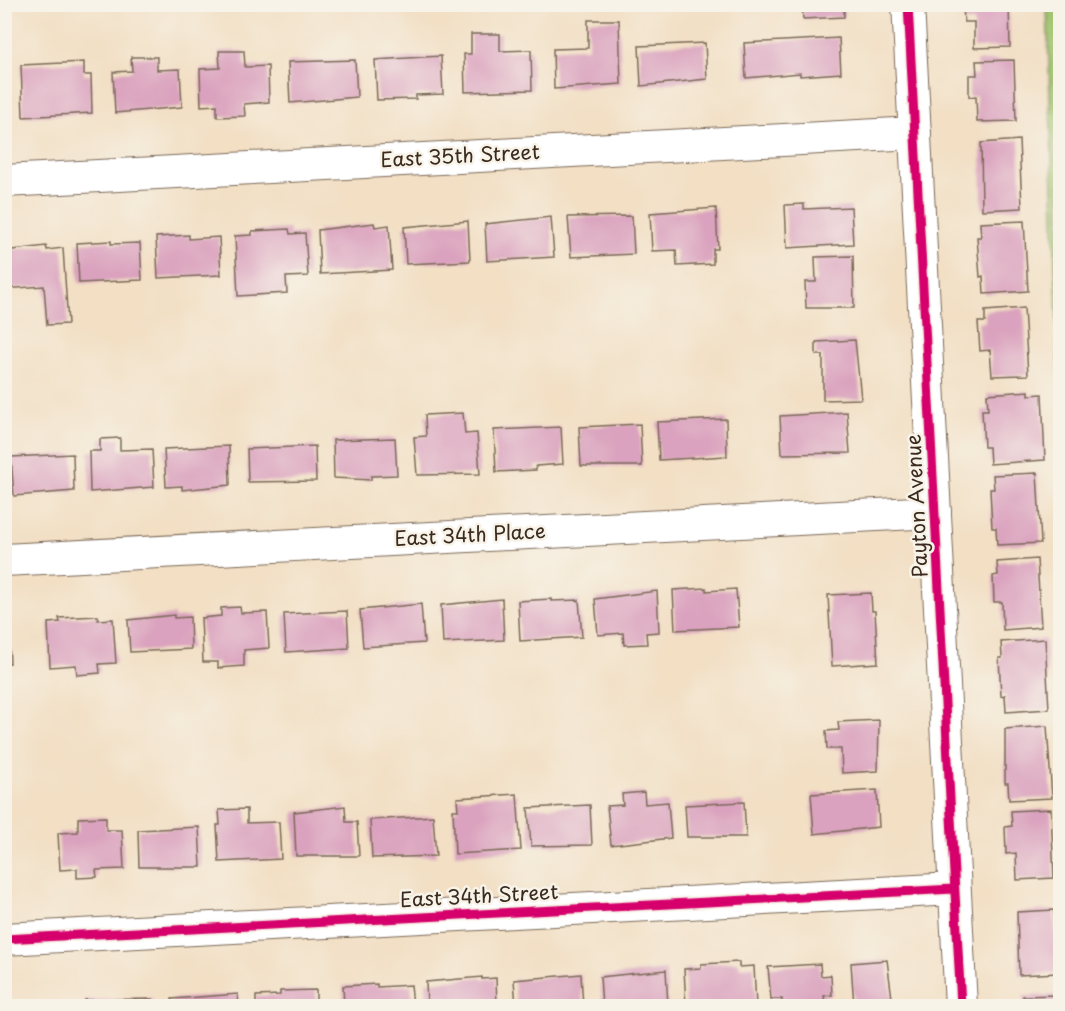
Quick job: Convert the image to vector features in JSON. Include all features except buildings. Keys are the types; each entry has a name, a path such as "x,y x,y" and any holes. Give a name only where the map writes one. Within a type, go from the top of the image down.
{"street":[{"name":"Payton Avenue","path":"908,4 961,1006"},
{"name":"East 35th Street","path":"4,181 915,133"},
{"name":"East 34th Place","path":"4,560 935,513"},
{"name":"East 34th Street","path":"4,939 954,889"}],"green space":[{"path":"1047,5 1060,5 1060,411"}],"cycle path":[{"path":"908,4 961,1006"},
{"path":"4,939 954,889"}]}
